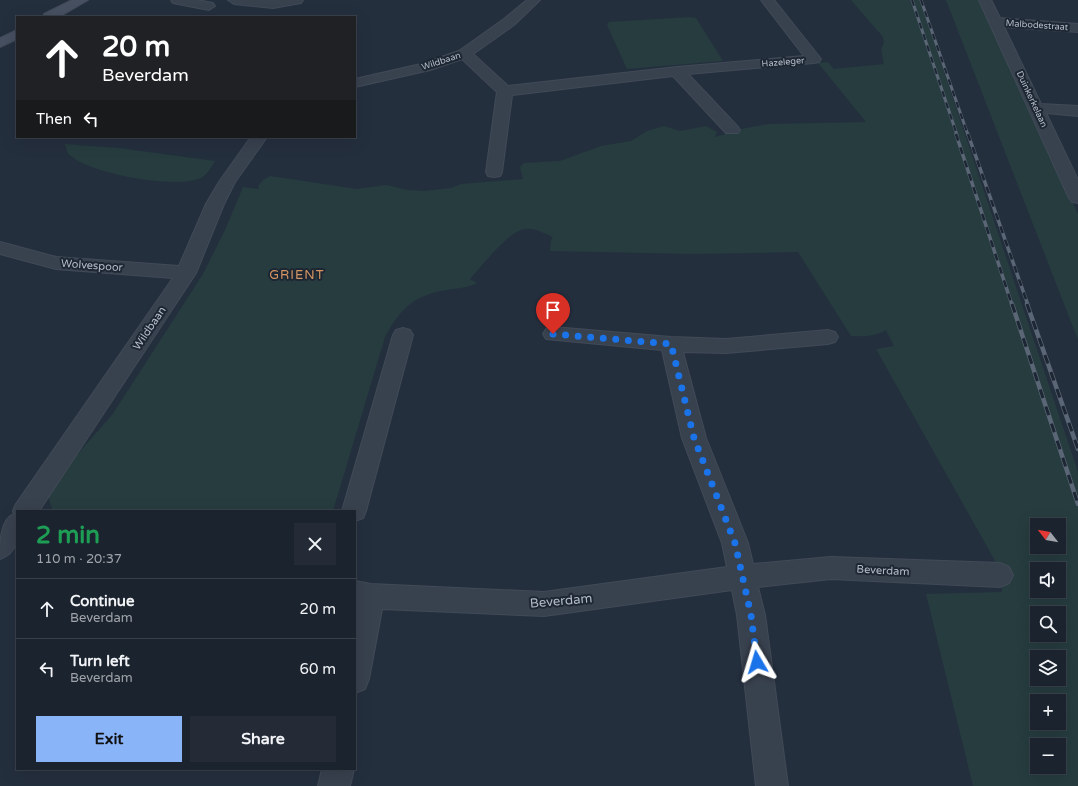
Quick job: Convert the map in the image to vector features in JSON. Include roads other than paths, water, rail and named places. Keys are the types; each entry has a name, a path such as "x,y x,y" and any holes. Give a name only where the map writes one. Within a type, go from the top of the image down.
{"main road":[{"path":"50,16 82,0"},
{"path":"0,43 16,35"}],"street":[{"path":"177,0 213,3"},
{"path":"234,0 273,4 297,0"},
{"name":"Wildbaan","path":"356,83 426,67 464,54 509,22 534,0"},
{"name":"Hazeleger","path":"505,91 677,71 814,59 767,0"},
{"name":"Duinkerkelaan","path":"985,0 1078,198"},
{"path":"199,16 213,3"},
{"name":"Malbodestraat","path":"995,22 1078,28"},
{"path":"464,54 505,91 494,172"},
{"path":"677,71 732,130"},
{"path":"1037,108 1078,111"},
{"name":"Wildbaan","path":"27,510 186,273 215,204 227,182 258,138"},
{"name":"Wolvespoor","path":"0,248 56,262 186,273"},
{"path":"354,510 403,334"},
{"path":"553,334 671,344 726,346 828,337"},
{"path":"671,344 694,438 735,543 751,615 772,786"},
{"path":"0,548 16,524"},
{"name":"Beverdam","path":"363,595 544,604 742,576 831,568 1000,575"},
{"path":"356,668 363,595"},
{"path":"334,786 338,770"}],"railway":[{"path":"912,0 957,135"},
{"path":"921,0 968,135"},
{"path":"956,134 1012,305"},
{"path":"968,134 1028,305"},
{"path":"1012,304 1078,504"},
{"path":"1027,304 1078,449"}],"district":[{"name":"GRIENT","path":"297,274"}]}
